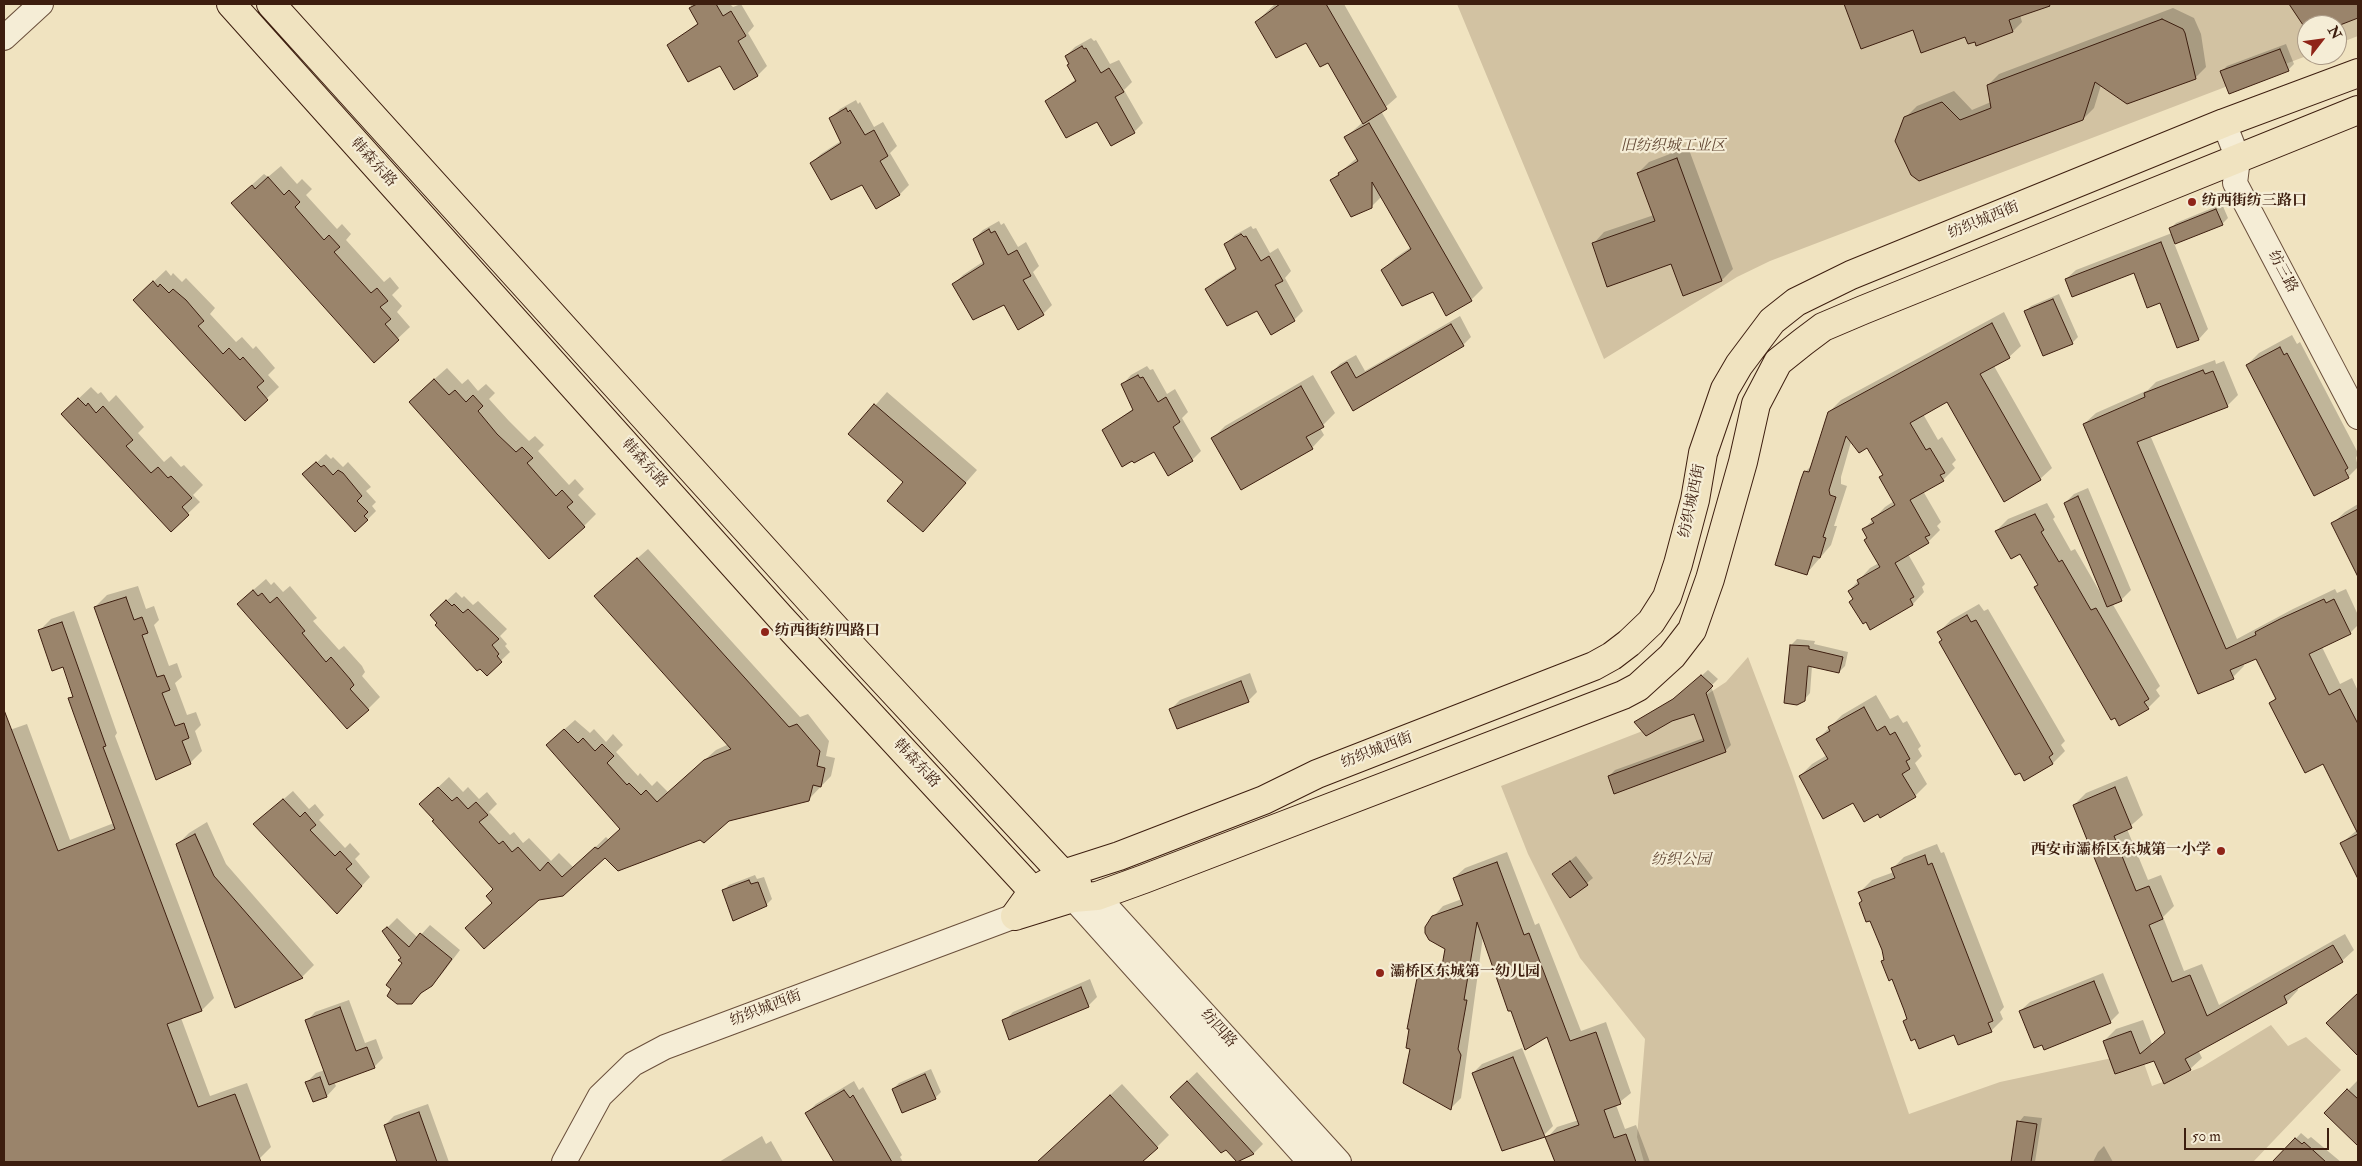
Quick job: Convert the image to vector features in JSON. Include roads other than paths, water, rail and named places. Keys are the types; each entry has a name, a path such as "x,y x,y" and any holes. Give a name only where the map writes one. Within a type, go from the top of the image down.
{"main road":[{"name":"韩森东路","path":"231,4 781,618 1033,891"},
{"name":"韩森东路","path":"271,4 855,650 1078,890"},
{"name":"纺织城西街","path":"1015,916 1033,891 1078,890 1119,856 1264,800 1317,774 1594,666 1612,656 1651,622 1667,597 1678,564 1694,500 1703,453 1715,412 1725,389 1739,365 1772,321 1796,302 1828,284 2224,123 2358,73"},
{"name":"纺织城西街","path":"1015,916 1078,890 1613,699 1638,687 1672,656 1692,630 1710,579 1743,462 1756,404 1778,362 1823,327 2358,110"}],"street":[{"path":"4,38 41,4"},
{"name":"纺三路","path":"2224,123 2238,158 2235,184 2358,417"},
{"name":"纺四路","path":"1078,890 1310,1162"},
{"name":"纺四路","path":"1078,890 1339,1162"},
{"name":"纺织城西街","path":"564,1162 600,1096 633,1064 665,1047 1015,916"}],"place":[{"name":"纺西街纺三路口","path":"2192,202"},
{"name":"纺西街纺四路口","path":"765,632"},
{"name":"西安市灞桥区东城第一小学","path":"2221,851"},
{"name":"灞桥区东城第一幼儿园","path":"1380,973"}],"park label":[{"name":"旧纺织城工业区","path":"1673,147"},
{"name":"纺织公园","path":"1681,861"}]}
